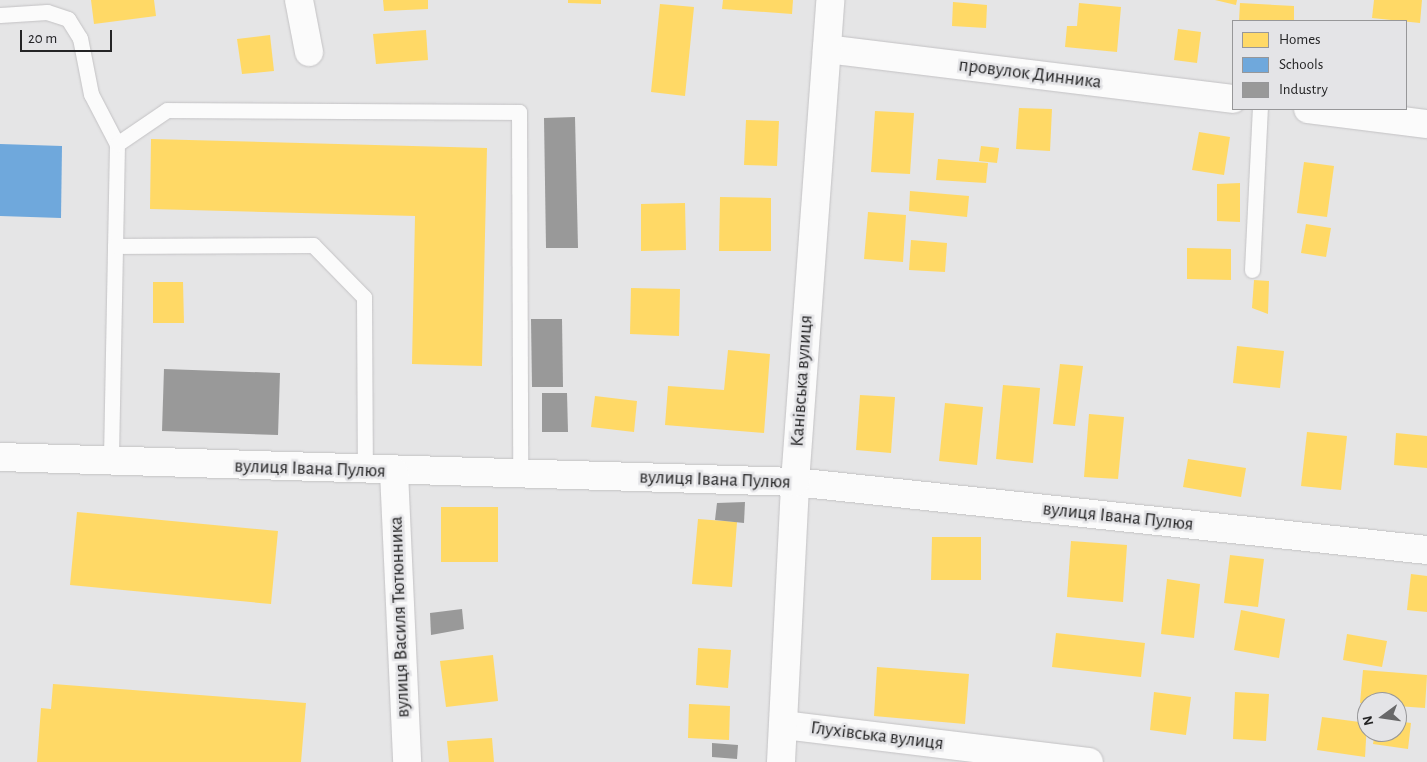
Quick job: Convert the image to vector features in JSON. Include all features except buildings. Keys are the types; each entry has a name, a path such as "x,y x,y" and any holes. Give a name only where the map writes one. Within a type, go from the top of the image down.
{"street":[{"path":"299,0 308,52"},
{"name":"Канівська вулиця","path":"781,762 795,482 830,0"},
{"name":"провулок Динника","path":"827,49 1232,100"},
{"path":"1318,110 1427,121"},
{"name":"вулиця Івана Пулюя","path":"0,457 394,472 795,482 1427,550"},
{"name":"вулиця Василя Тютюнника","path":"394,472 407,762"},
{"name":"Глухівська вулиця","path":"784,724 1088,762"}],"lane":[{"path":"0,14 47,12 68,19 80,38 91,94 117,144 111,461"},
{"path":"117,144 166,110 519,112 520,475"},
{"path":"1252,270 1260,110"},
{"path":"115,246 313,245 364,297 365,470"}]}
